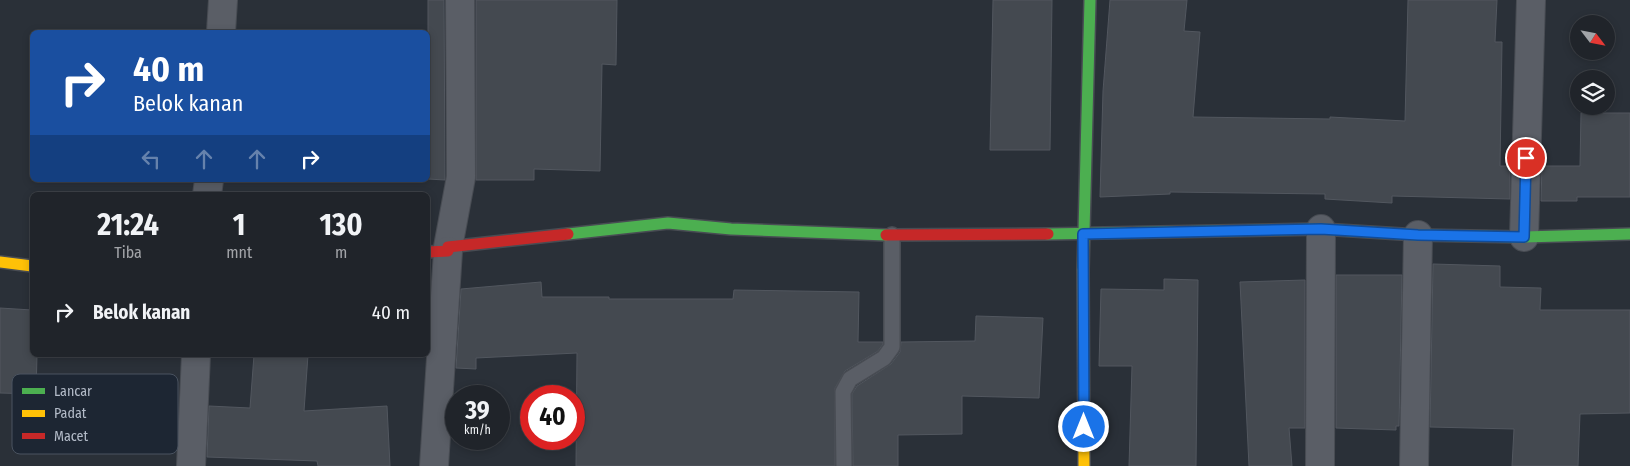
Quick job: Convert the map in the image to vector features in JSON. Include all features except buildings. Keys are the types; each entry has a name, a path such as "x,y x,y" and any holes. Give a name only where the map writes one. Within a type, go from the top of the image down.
{"street":[{"path":"221,30 223,0"},
{"path":"434,466 441,250 461,177 460,0"},
{"path":"1084,466 1083,234 1090,0"},
{"path":"1524,237 1531,0"},
{"path":"441,250 668,222 731,230 892,235 1083,234 1321,229 1418,235 1524,237 1630,234"},
{"path":"1320,466 1321,229"},
{"path":"1414,466 1418,235"},
{"path":"0,262 30,266"},
{"path":"191,466 196,357"}],"lane":[{"path":"844,466 843,392 850,379 884,358 892,347 892,235"}],"traffic: fast":[{"path":"1083,270 1090,0"},
{"path":"568,234 668,223 731,229 886,235"},
{"path":"1048,234 1321,229 1418,235 1524,237 1630,234"}],"traffic: slow":[{"path":"0,262 30,266"},
{"path":"1083,270 1084,466"}],"traffic: jam":[{"path":"430,252 448,251 448,247 568,234"},
{"path":"886,235 1048,234"}],"route":[{"path":"1084,427 1083,234 1321,229 1418,235 1524,237 1526,158"}]}
